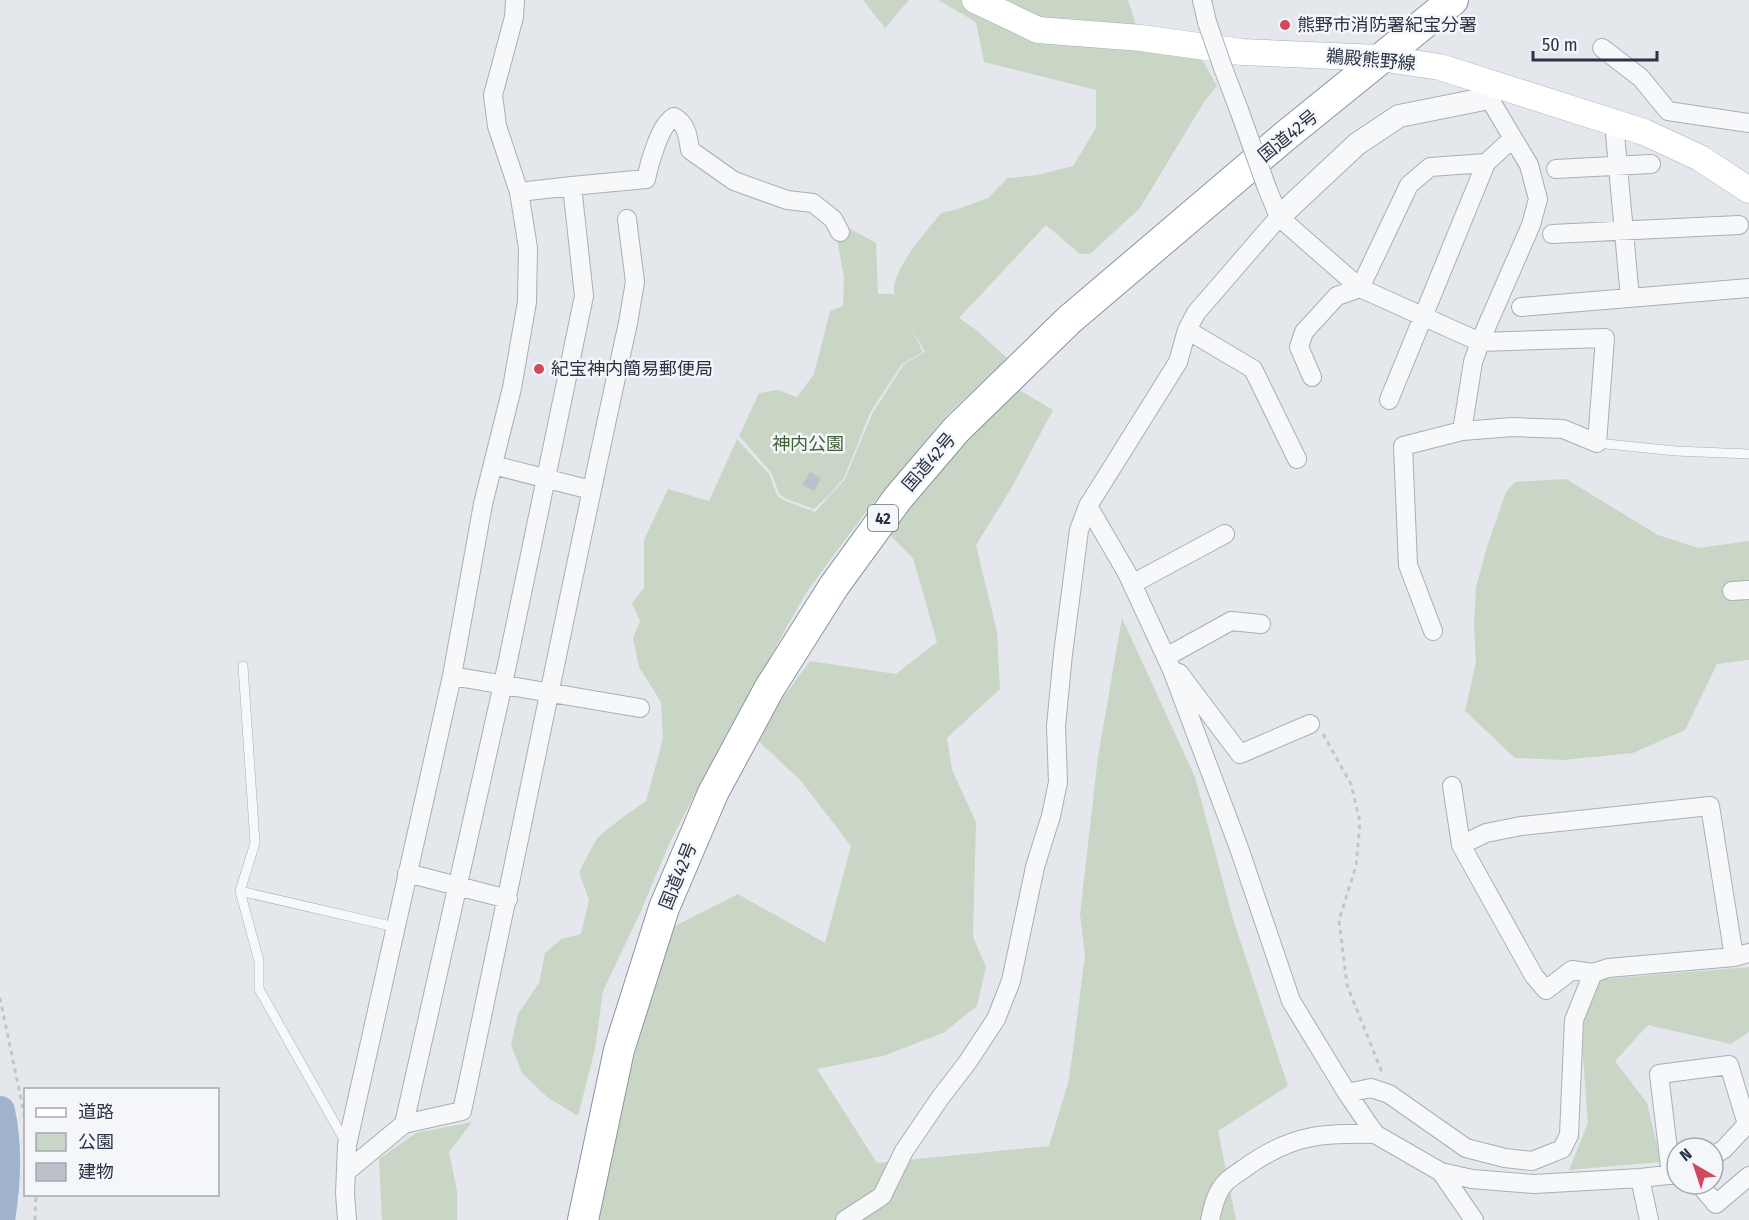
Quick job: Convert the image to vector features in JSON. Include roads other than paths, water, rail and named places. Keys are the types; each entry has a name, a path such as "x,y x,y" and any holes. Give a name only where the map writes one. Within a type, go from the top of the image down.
{"highway":[{"name":"国道42号","path":"583,1220 620,1050 664,909 713,793 769,689 834,586 898,498 957,430 1060,327 1284,137 1347,88 1380,57 1453,0"}],"main road":[{"name":"鵜殿熊野線","path":"975,0 1038,30 1141,38 1242,52 1380,57 1440,67 1494,92 1644,132 1700,158 1749,190"}],"street":[{"path":"347,1220 345,1193 347,1145 452,675 483,504 512,387 527,302 528,249 519,192 497,126 493,95 514,17 515,0"},
{"path":"1202,0 1223,68 1279,217 1360,288 1480,342 1605,338 1597,443 1563,429 1512,427 1462,431 1403,446 1408,565 1433,632"},
{"path":"1602,48 1641,78 1668,111 1749,123"},
{"path":"845,1220 882,1196 904,1151 996,1019 1011,981 1035,867 1051,816 1058,782 1056,726 1079,531 1088,506 1178,362 1187,330 1196,313 1279,217 1357,144 1399,116 1494,92 1513,138 1529,165 1538,199 1531,225 1473,362 1462,431"},
{"path":"519,192 646,179 657,144 669,119 674,117 681,120 687,131 690,150 734,181 787,200 813,203 833,219 840,232"},
{"path":"1614,123 1630,298"},
{"path":"1389,400 1486,163 1513,138"},
{"path":"1312,377 1299,346 1304,332 1337,296 1360,288 1409,185 1430,167 1486,163"},
{"path":"1556,169 1651,164"},
{"path":"404,1124 503,684 584,296 572,186"},
{"path":"346,1172 404,1124 462,1111 508,899 548,692 628,323 634,282 627,219"},
{"path":"1552,234 1739,225"},
{"path":"1521,307 1749,288"},
{"path":"1187,330 1253,369 1296,459"},
{"path":"493,465 591,490"},
{"path":"1088,506 1132,584 1169,663 1242,858 1291,1001 1375,1134 1441,1172 1472,1179 1534,1184 1665,1175"},
{"path":"1132,584 1225,534"},
{"path":"1169,663 1231,621 1261,624"},
{"path":"1169,663 1182,674 1240,754 1315,726"},
{"path":"452,675 640,708"},
{"path":"1452,786 1461,845 1534,976 1546,990 1572,970 1593,973 1608,968 1741,955 1710,806 1521,826 1486,833 1461,845"},
{"path":"407,873 508,899"},
{"path":"1347,1093 1371,1088 1392,1096 1466,1148 1505,1158 1532,1161 1562,1149 1569,1135 1574,1020 1593,973"},
{"path":"1668,1136 1659,1074 1729,1065 1748,1123 1725,1148"},
{"path":"1210,1220 1217,1197 1226,1182 1272,1150 1296,1141 1330,1134 1375,1134"},
{"path":"1441,1172 1474,1220"},
{"path":"1709,1196 1716,1204 1749,1176"},
{"path":"1640,1178 1649,1220"}],"lane":[{"path":"1597,443 1676,452 1749,454"},
{"path":"243,666 255,843 240,891 258,961 259,989 347,1145"},
{"path":"240,891 395,927"}],"waterway":[{"path":"0,1111 5,1165 0,1220"}],"place":[{"name":"熊野市消防署紀宝分署","path":"1285,25"},
{"name":"紀宝神内簡易郵便局","path":"539,369"}],"park label":[{"name":"神内公園","path":"808,444"}]}
